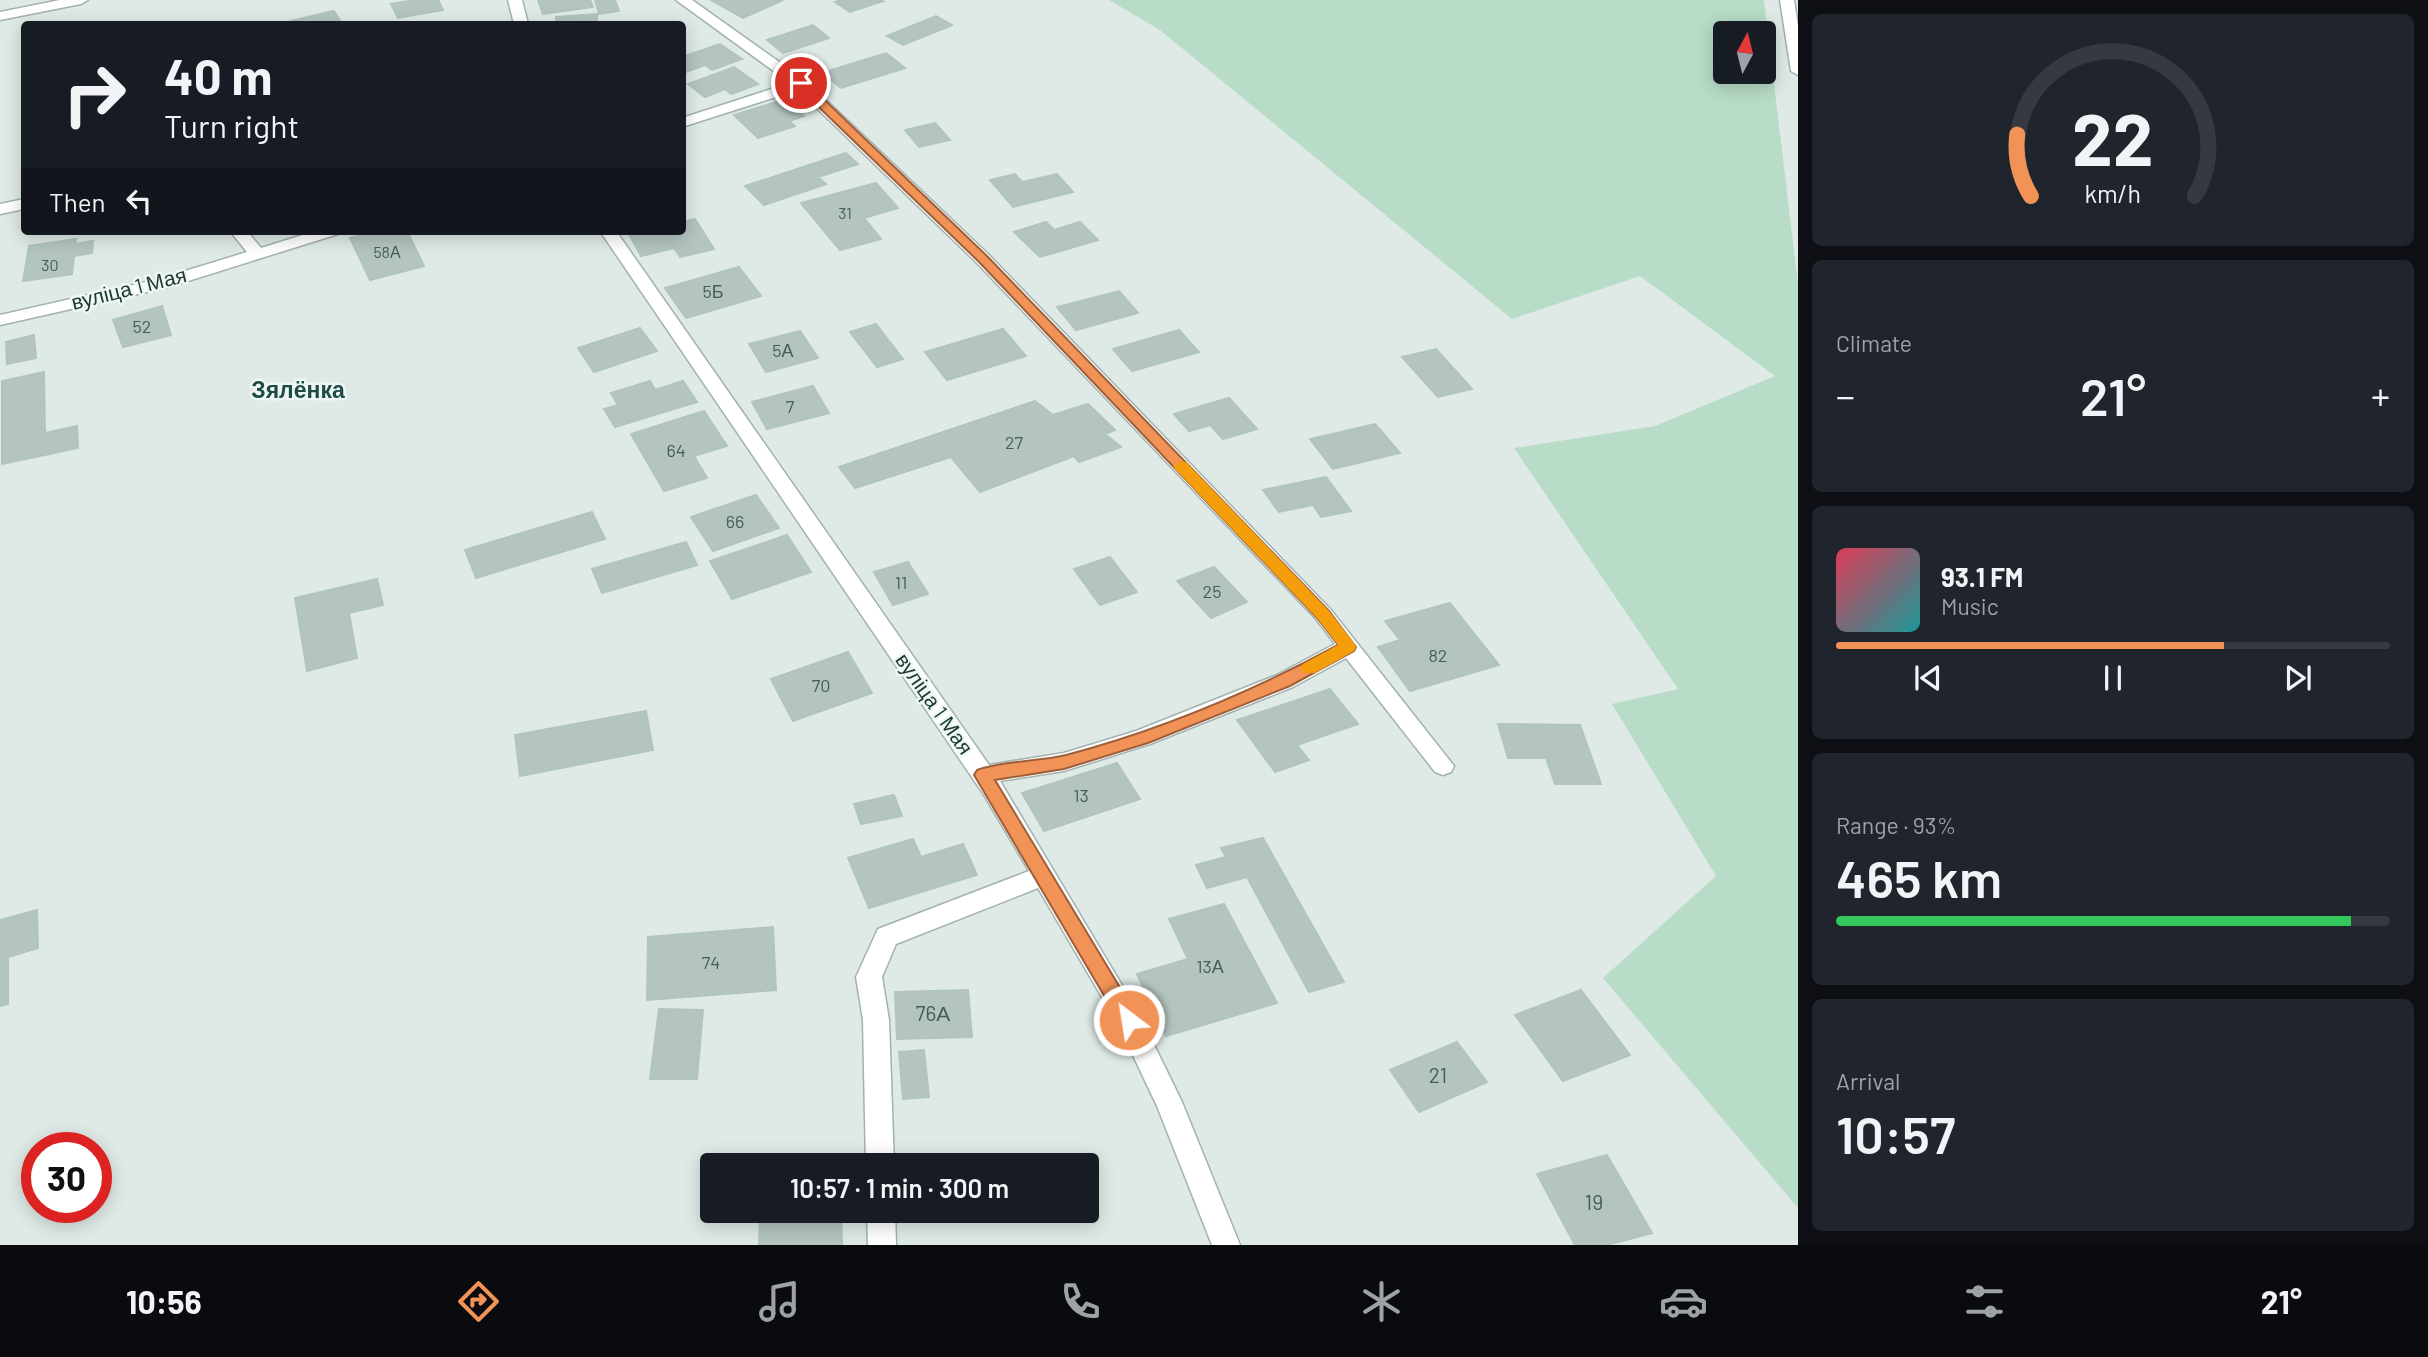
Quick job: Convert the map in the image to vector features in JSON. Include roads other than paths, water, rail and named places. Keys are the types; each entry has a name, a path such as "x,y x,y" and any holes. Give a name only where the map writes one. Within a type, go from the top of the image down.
{"street":[{"path":"0,16 81,0"},
{"path":"515,0 521,21"},
{"path":"683,0 801,83 983,259 1324,615 1443,766"},
{"path":"1787,0 1798,71"},
{"path":"686,123 801,83"},
{"path":"0,209 21,205"},
{"path":"241,235 257,254"},
{"name":"вуліца 1 Мая","path":"0,320 163,283 319,235"},
{"name":"вуліца 1 Мая","path":"611,235 983,775 1135,1032 1169,1101 1226,1245"},
{"path":"983,775 1064,762 1142,738 1284,681 1348,647"},
{"path":"880,1153 876,1020 869,977 887,937 1043,876"},
{"path":"881,1223 882,1245"}],"district":[{"name":"Зялёнка","path":"298,390"}]}
